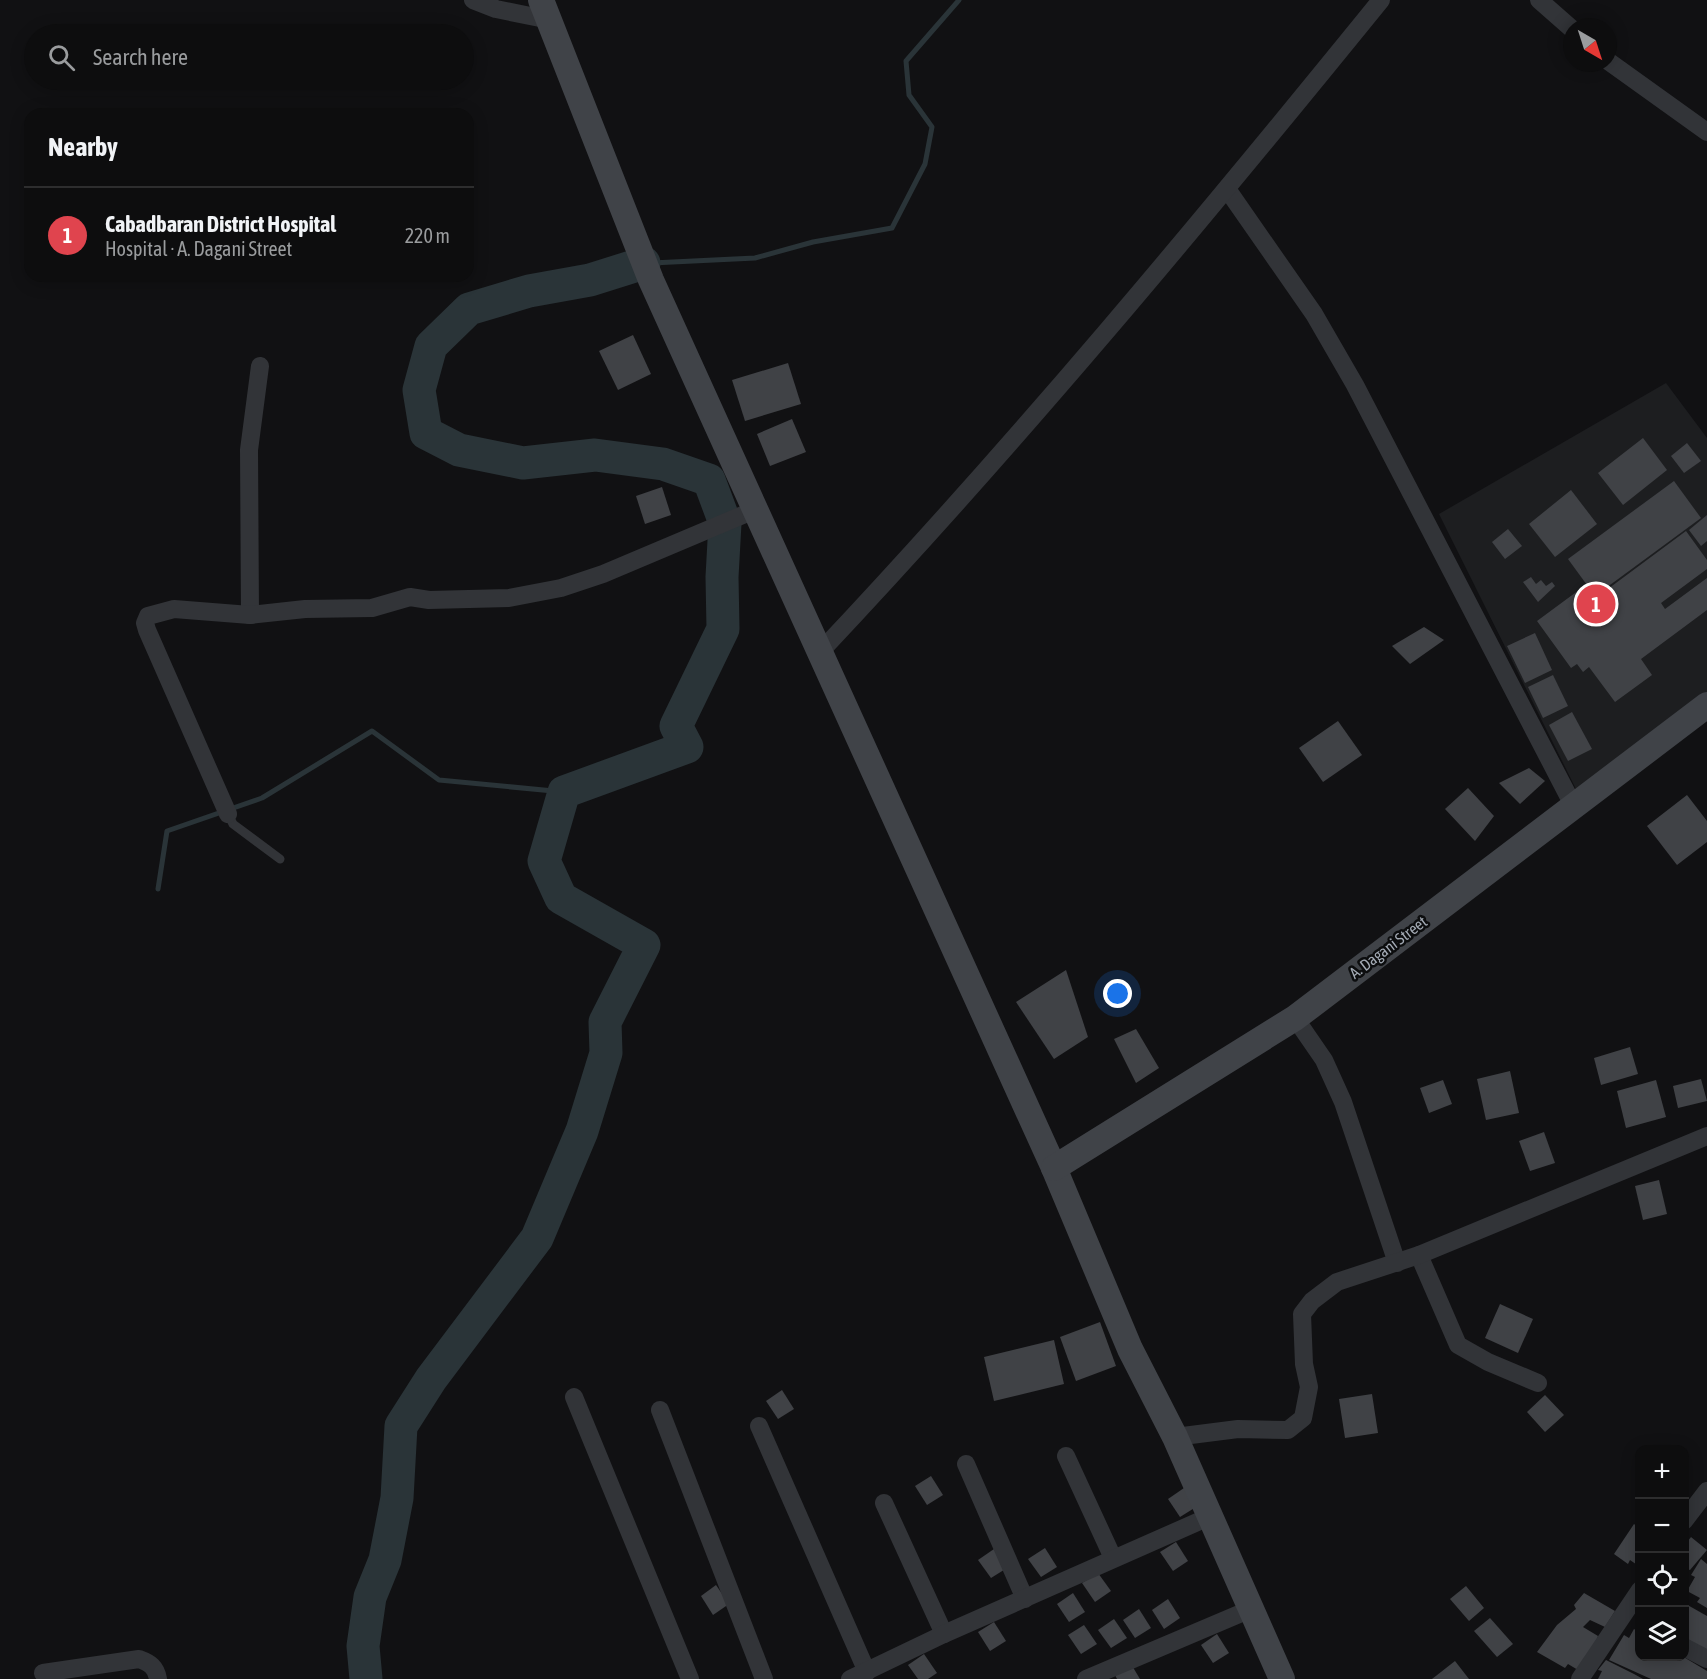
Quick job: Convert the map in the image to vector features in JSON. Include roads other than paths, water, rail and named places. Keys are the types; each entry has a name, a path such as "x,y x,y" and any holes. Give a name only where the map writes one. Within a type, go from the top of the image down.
{"main road":[{"path":"546,10 639,252 751,512 819,652 1054,1168 1130,1349 1175,1437 1282,1679"},
{"name":"A. Dagani Street","path":"1054,1168 1295,1018 1707,705"}],"street":[{"path":"472,0 496,9 546,10"},
{"path":"819,652 936,528 1227,189 1381,0"},
{"path":"1539,0 1563,21"},
{"path":"1617,67 1707,132"},
{"path":"1227,189 1314,314 1355,385 1573,805"},
{"path":"250,615 249,450 260,366"},
{"path":"228,814 147,630 146,618 154,613 174,609 250,615 305,609 372,608 410,597 429,600 509,598 561,588 603,574 751,512"},
{"path":"1295,1018 1324,1060 1343,1102 1396,1263"},
{"path":"1175,1437 1239,1429 1288,1430 1303,1418 1309,1387 1304,1364 1302,1314 1312,1301 1337,1282 1419,1256 1707,1136"},
{"path":"1419,1256 1458,1345 1488,1362 1539,1383"},
{"path":"574,1397 690,1679"},
{"path":"660,1410 764,1679"},
{"path":"759,1426 858,1676 944,1634 1211,1516"},
{"path":"1066,1456 1113,1558"},
{"path":"966,1464 1025,1599"},
{"path":"1689,1514 1707,1491"},
{"path":"884,1503 944,1634"},
{"path":"1086,1679 1251,1609"},
{"path":"1580,1679 1632,1618"},
{"path":"1689,1650 1707,1659"},
{"path":"43,1673 139,1659 149,1662 157,1670 158,1679"}],"lane":[{"path":"228,814 232,824 280,859"}],"waterway":[{"path":"652,263 755,258 813,242 892,228 925,164 932,127 909,95 906,61 959,0"},
{"path":"366,1679 363,1646 370,1597 385,1560 397,1498 401,1426 431,1379 537,1238 582,1131 606,1053 605,1022 644,945 561,898 544,861 564,792 687,747 676,726 723,629 722,577 725,523 709,480 663,464 595,455 523,463 459,450 426,433 419,390 431,346 469,309 529,291 590,280 644,263"},
{"path":"158,889 167,831 262,798 372,731 439,780 564,792"}],"place":[{"name":"Cabadbaran District Hospital","path":"1596,604"}]}
